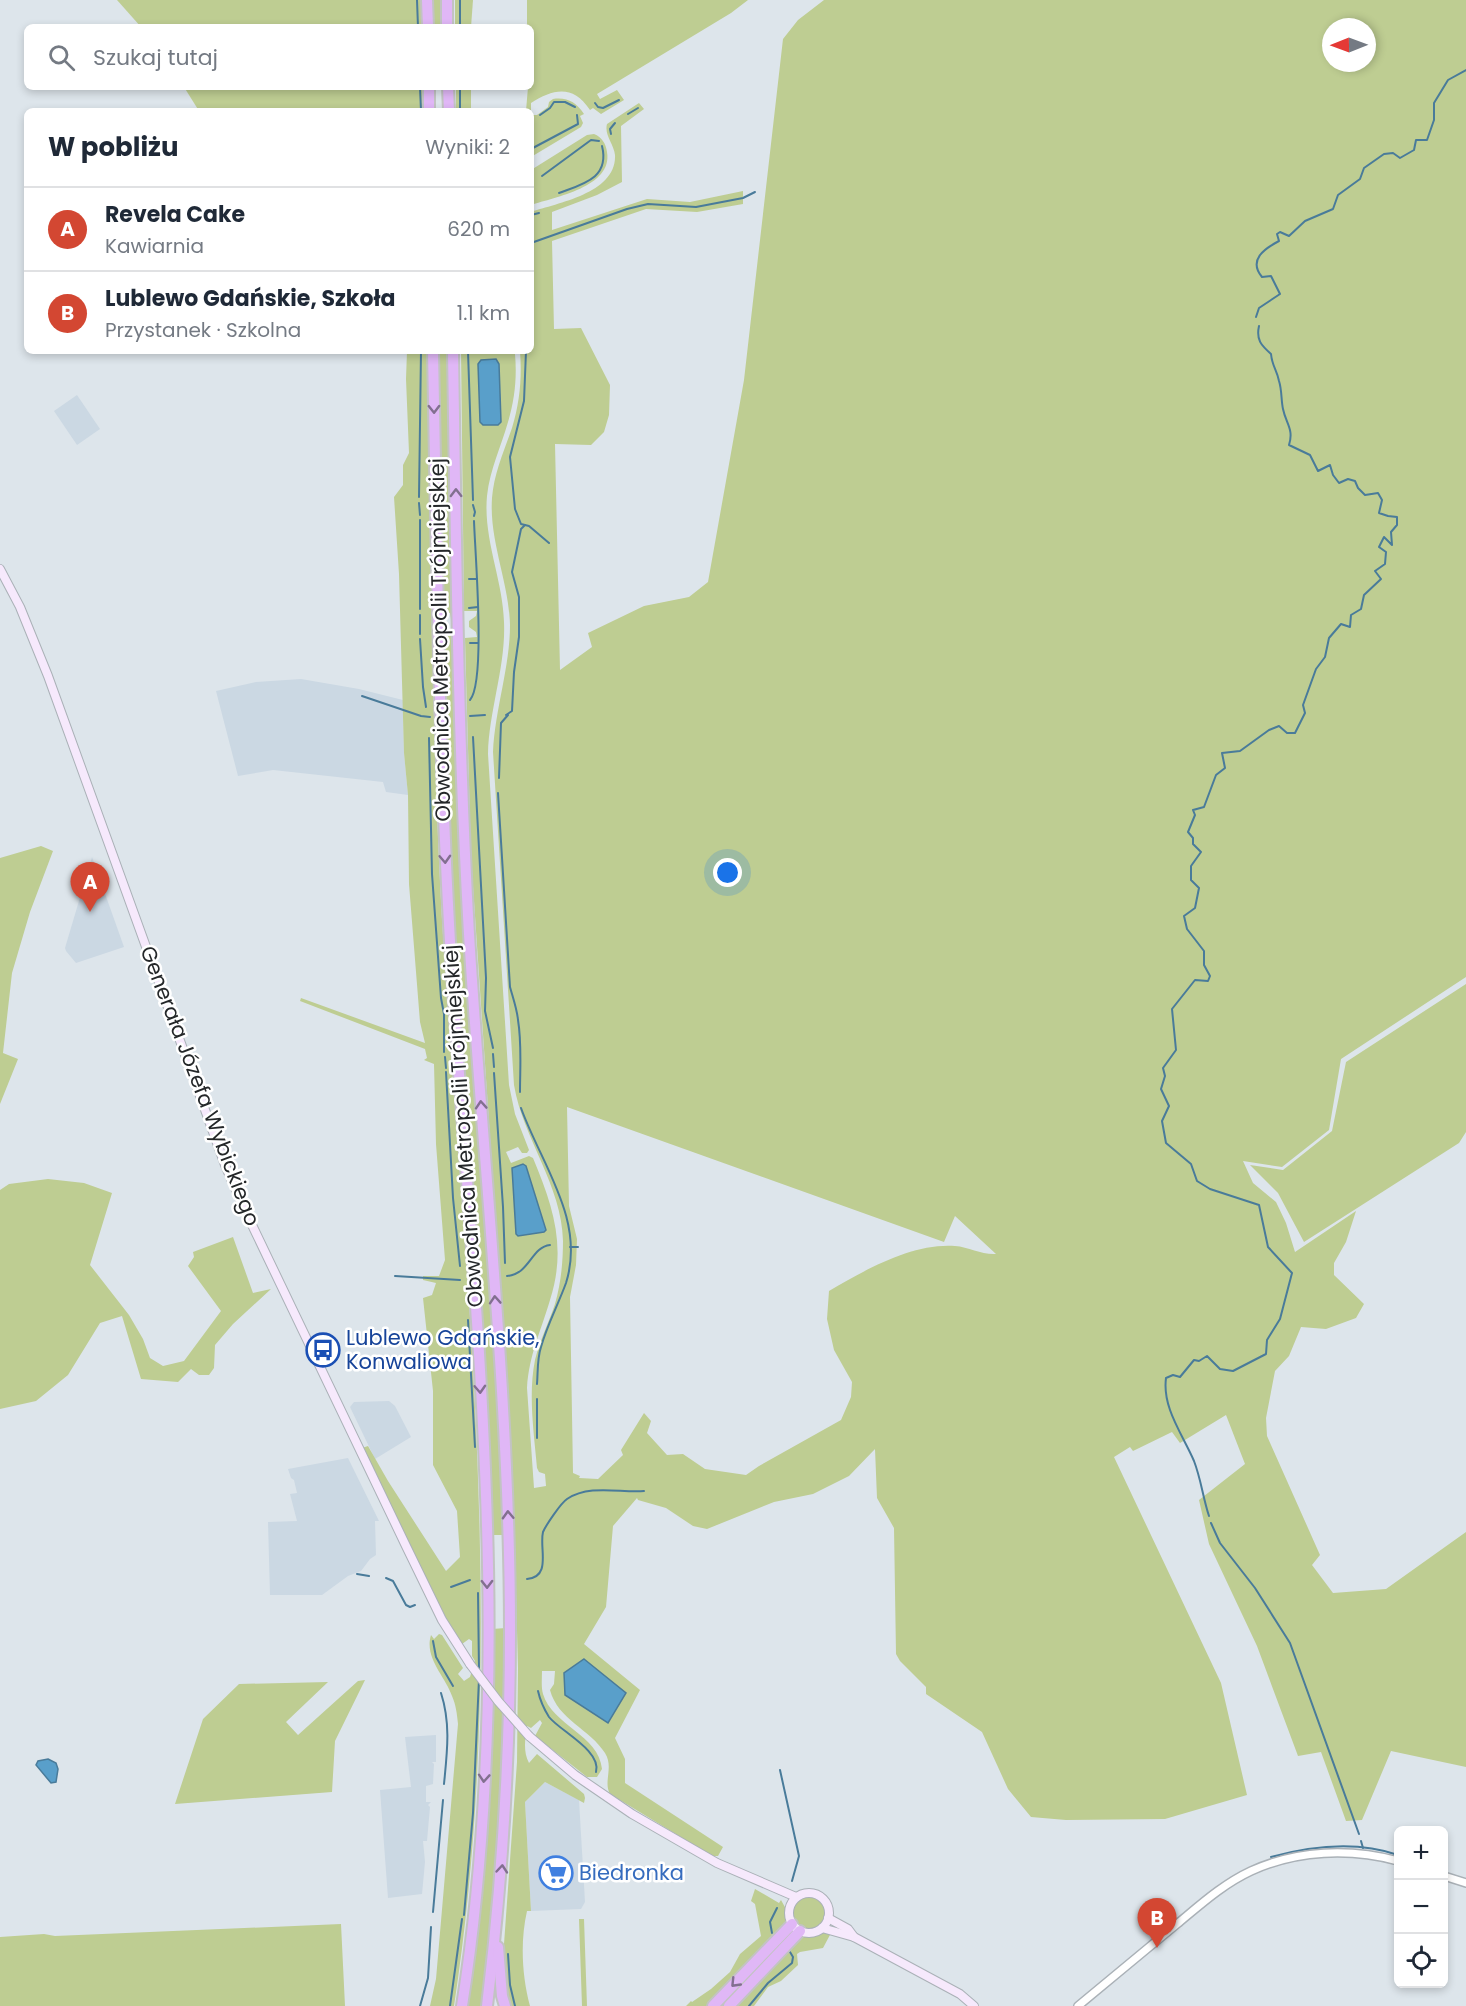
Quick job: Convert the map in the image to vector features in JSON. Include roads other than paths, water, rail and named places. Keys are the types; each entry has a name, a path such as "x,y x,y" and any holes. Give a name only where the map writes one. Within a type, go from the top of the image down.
{"highway":[{"path":"427,0 428,24"},
{"path":"447,0 447,24"},
{"path":"429,90 429,108"},
{"path":"448,90 449,108"},
{"name":"Obwodnica Metropolii Trójmiejskiej","path":"433,354 438,632 446,868 477,1331 486,1535 488,1676 485,1760 475,1902 462,2006"},
{"name":"Obwodnica Metropolii Trójmiejskiej","path":"453,354 462,797 469,934 497,1321 508,1535 510,1628 508,1774 496,1927 487,2006"},
{"path":"496,1927 502,1996 505,2006"},
{"path":"713,2006 796,1928"},
{"path":"729,2006 796,1928"}],"main road":[{"name":"Generała Józefa Wybickiego","path":"0,569 20,607 48,676 233,1184 442,1620 470,1664 498,1701 529,1736 575,1775 632,1814 717,1863 796,1897"},
{"name":"Generała Józefa Wybickiego","path":"773,1889 790,1905"},
{"path":"822,1928 828,1918 825,1902 817,1895 806,1893 796,1897 790,1905 788,1914 796,1928 809,1933 822,1928 854,1937 960,1994 975,2006"},
{"path":"828,1918 848,1929 854,1937"}],"street":[{"path":"1078,2006 1208,1899 1250,1872 1283,1861 1333,1853 1364,1854 1394,1860"},
{"path":"1448,1878 1466,1883"}],"water":[{"path":"496,359 499,364 501,422 498,425 483,425 480,422 478,364 481,360"},
{"path":"523,1164 526,1166 546,1230 518,1236 516,1234 512,1168"},
{"path":"584,1659 626,1693 608,1723 565,1695 564,1673"},
{"path":"48,1759 56,1763 58,1769 56,1782 51,1783 36,1765 38,1761"}],"waterway":[{"path":"417,0 418,24"},
{"path":"460,0 460,24"},
{"path":"1256,317 1259,308 1280,294 1271,276 1262,277 1257,265 1257,260 1263,251 1279,241 1277,234 1280,232 1289,236 1305,221 1333,209 1338,195 1360,179 1364,168 1384,154 1393,153 1400,158 1414,150 1416,140 1427,140 1434,120 1434,103 1448,80 1466,70"},
{"path":"420,90 421,108"},
{"path":"460,90 460,108"},
{"path":"595,103 598,107 603,108 619,100"},
{"path":"540,115 554,102 565,102 575,107"},
{"path":"628,114 638,108"},
{"path":"534,147 578,124 577,115"},
{"path":"611,134 610,129 615,123"},
{"path":"542,176 591,140 599,141"},
{"path":"559,193 585,183 598,173 602,166 602,146"},
{"path":"534,242 627,209 648,204 696,207 743,198 755,192"},
{"path":"534,214 539,213"},
{"path":"1209,1516 1194,1461 1170,1411 1166,1378 1173,1375 1180,1377 1194,1360 1199,1361 1207,1356 1220,1369 1233,1371 1266,1354 1267,1340 1280,1319 1292,1273 1268,1247 1259,1205 1210,1189 1197,1181 1191,1164 1166,1143 1162,1121 1169,1106 1161,1089 1165,1076 1163,1068 1176,1050 1172,1009 1195,980 1208,981 1210,976 1204,965 1204,951 1187,929 1184,916 1195,908 1199,888 1191,880 1191,866 1201,852 1193,844 1193,838 1188,832 1195,815 1193,810 1204,807 1216,775 1225,768 1222,753 1240,751 1269,730 1279,726 1287,733 1295,733 1305,713 1303,705 1316,669 1325,657 1329,638 1341,624 1350,627 1351,615 1361,609 1364,595 1381,579 1375,571 1385,564 1386,552 1379,547 1384,537 1392,545 1391,532 1397,525 1397,517 1379,513 1382,500 1378,493 1365,495 1355,481 1348,479 1339,483 1330,465 1318,471 1310,455 1289,445 1290,431 1283,409 1280,384 1271,354 1259,339 1259,326"},
{"path":"419,497 421,354"},
{"path":"468,354 473,500"},
{"path":"526,354 524,401 510,457 515,509 521,524 529,526 549,543"},
{"path":"419,503 420,515"},
{"path":"473,505 474,516"},
{"path":"420,520 420,609"},
{"path":"470,700 475,688 479,644 474,521"},
{"path":"506,715 512,711 519,637 519,597 512,572 521,529 525,525"},
{"path":"469,579 477,579"},
{"path":"469,608 478,607"},
{"path":"420,615 420,634"},
{"path":"420,639 426,707"},
{"path":"470,643 478,643"},
{"path":"362,696 430,717"},
{"path":"470,716 485,715"},
{"path":"499,778 501,723 508,715"},
{"path":"473,737 486,978 485,1011 493,1048"},
{"path":"429,738 432,874 444,1014 444,1052"},
{"path":"498,793 510,987 517,1012 520,1038 520,1092"},
{"path":"493,1054 494,1067"},
{"path":"445,1057 446,1068"},
{"path":"446,1072 453,1198 460,1266"},
{"path":"494,1073 505,1263"},
{"path":"521,1108 558,1193 566,1215 570,1237 571,1260 566,1283 541,1347 537,1384"},
{"path":"507,1276 521,1271 538,1250 550,1245"},
{"path":"570,1247 578,1247"},
{"path":"395,1276 460,1280"},
{"path":"468,1320 475,1447"},
{"path":"537,1399 537,1438"},
{"path":"527,1579 539,1573 543,1561 543,1532 567,1499 576,1494 595,1490 644,1491"},
{"path":"1211,1523 1220,1543 1255,1588 1290,1643 1359,1834"},
{"path":"357,1574 369,1576"},
{"path":"386,1578 393,1581 406,1605 410,1607 415,1605"},
{"path":"451,1587 470,1580"},
{"path":"478,1593 479,1671"},
{"path":"433,1641 436,1657 453,1686"},
{"path":"464,1915 473,1813 479,1679"},
{"path":"538,1691 549,1717 587,1749 593,1757 596,1772"},
{"path":"441,1693 447,1727 444,1784"},
{"path":"780,1770 799,1856 792,1881"},
{"path":"433,1912 443,1800"},
{"path":"1361,1841 1363,1848"},
{"path":"1271,1857 1302,1850 1334,1847 1367,1848 1394,1854"},
{"path":"772,1933 770,1922 777,1908"},
{"path":"450,2006 462,1919"},
{"path":"420,2006 428,1978 431,1927"},
{"path":"749,2006 768,1983 792,1963 793,1957 790,1952"},
{"path":"508,1954 510,1985 515,2006"}],"place":[{"name":"Revela Cake","path":"90,912"},
{"name":"Lublewo Gdańskie, Konwaliowa","path":"323,1350"},
{"name":"Biedronka","path":"556,1873"},
{"name":"Lublewo Gdańskie, Szkoła","path":"1157,1948"}]}
